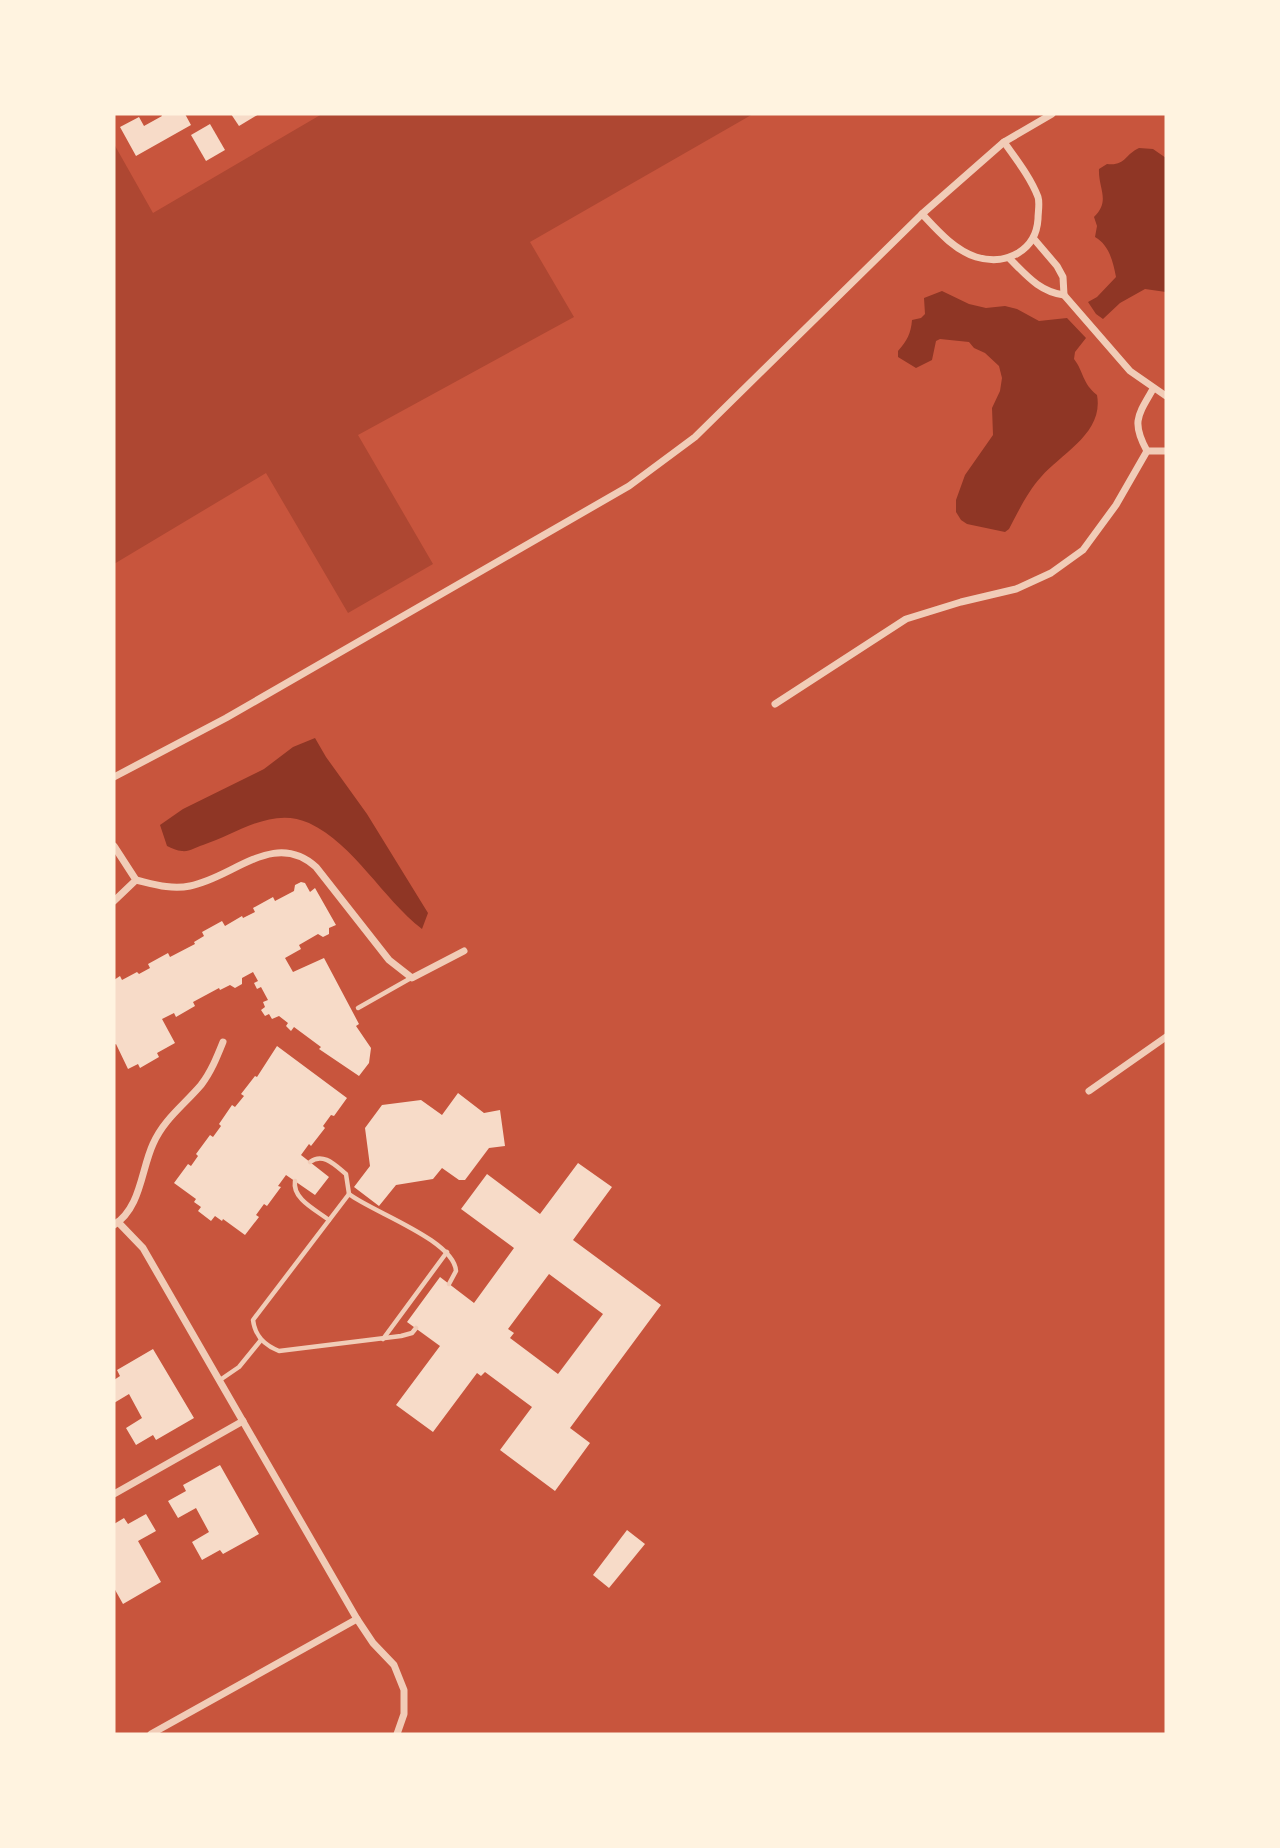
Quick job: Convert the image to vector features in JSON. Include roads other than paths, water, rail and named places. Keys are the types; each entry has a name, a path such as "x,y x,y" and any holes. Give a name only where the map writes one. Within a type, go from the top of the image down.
{"street":[{"path":"114,777 237,711 629,486 695,438 922,214 1004,142 1052,114"},
{"path":"1004,142 1039,199 1034,239 1010,260"},
{"path":"922,214 944,238 976,257 1010,260 1049,293 1064,295"},
{"path":"1034,239 1063,277 1064,295 1130,371 1166,396"},
{"path":"1147,451 1137,433 1137,416 1153,389"},
{"path":"1147,451 1166,451"},
{"path":"775,704 906,619 1016,589 1051,573 1083,550 1116,505 1147,451"},
{"path":"114,846 136,880 166,887 186,887 204,882 267,854 295,855 316,867 389,960 412,978 464,951"},
{"path":"114,901 136,880"},
{"path":"1089,1091 1166,1037"},
{"path":"223,1042 202,1084 173,1112 161,1128 133,1203 116,1223 143,1248 357,1619 373,1643 394,1665 406,1702 397,1734"},
{"path":"114,1494 243,1421"},
{"path":"151,1734 357,1619"}],"lane":[{"path":"358,1008 412,978"},
{"path":"310,1162 318,1157 323,1158 346,1174 349,1194 364,1206 400,1222 447,1252 453,1259 456,1271 449,1284"},
{"path":"295,1181 297,1195 329,1220"},
{"path":"349,1194 253,1320 255,1331 261,1340 275,1350 283,1351 408,1335 416,1328"},
{"path":"382,1339 447,1252"},
{"path":"219,1380 239,1367 261,1340"}]}
